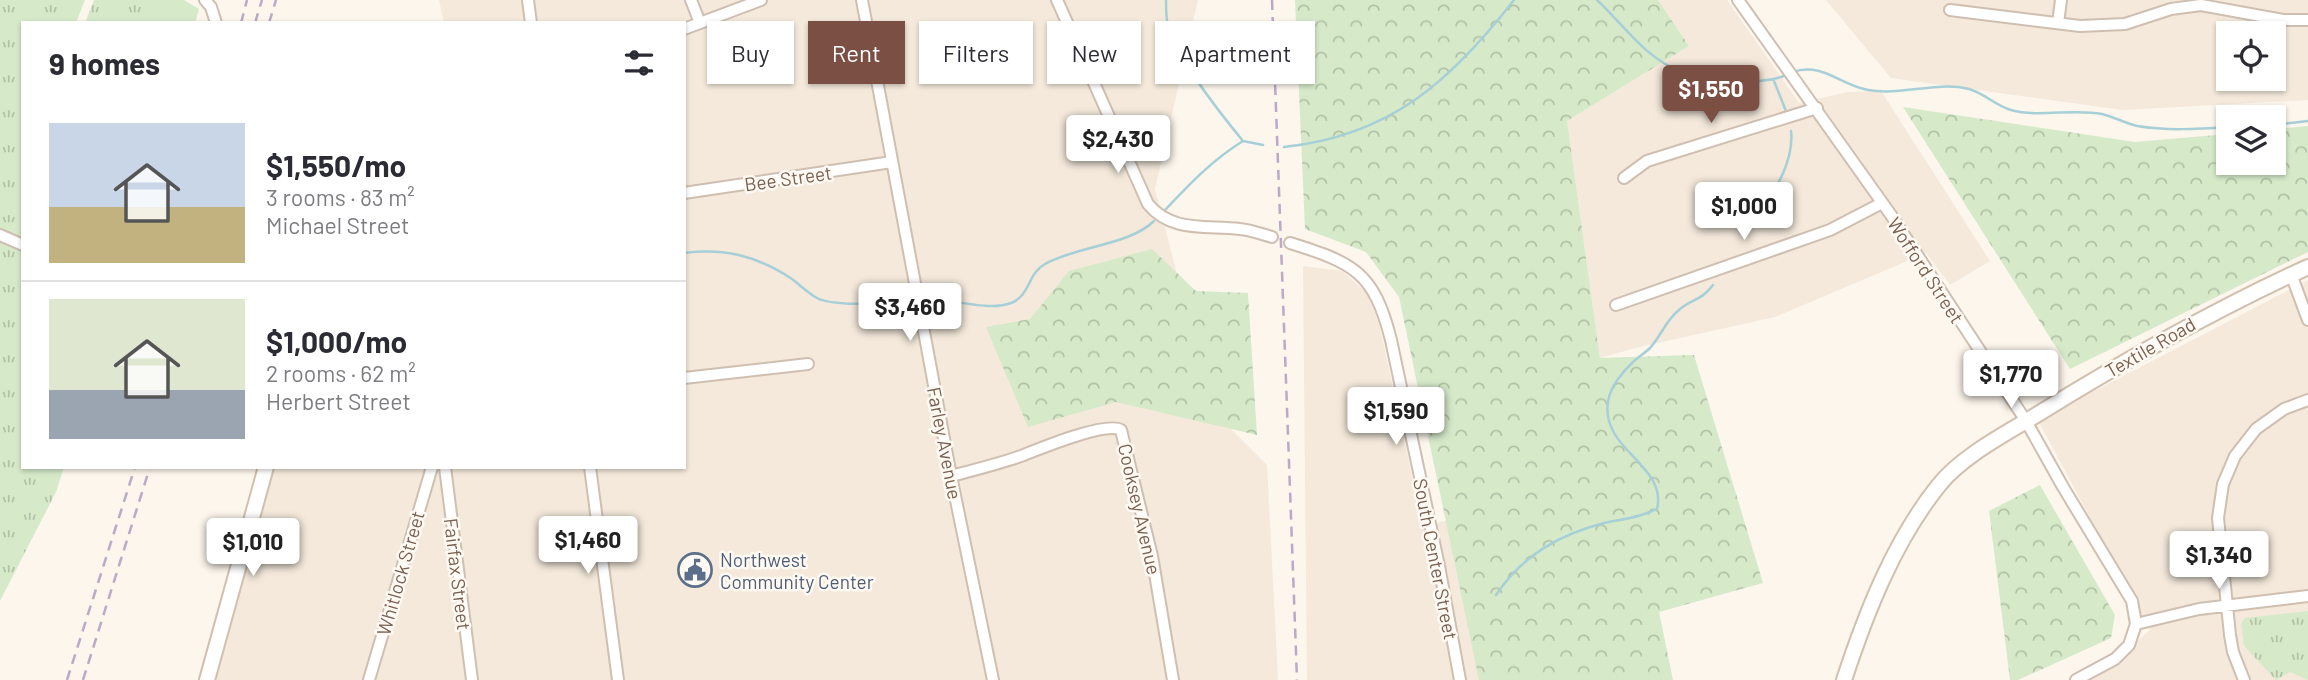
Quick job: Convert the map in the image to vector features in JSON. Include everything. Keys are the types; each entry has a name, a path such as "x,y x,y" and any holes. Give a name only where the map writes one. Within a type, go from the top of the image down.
{"street":[{"path":"205,0 211,7 215,21"},
{"path":"528,0 531,21"},
{"path":"691,0 701,23"},
{"path":"686,28 761,0"},
{"name":"Farley Avenue","path":"862,0 951,477 993,680"},
{"path":"1057,0 1148,204 1154,211 1178,225 1239,229 1272,237"},
{"name":"Wofford Street","path":"1738,0 1882,203 2026,421 2132,601 2136,624"},
{"path":"2058,23 2061,0"},
{"path":"1950,10 2103,27 2125,24 2171,9 2201,5 2283,20 2308,20"},
{"path":"1624,178 1647,161 1817,108"},
{"name":"Bee Street","path":"686,193 892,162"},
{"path":"1616,305 1830,230 1882,203"},
{"path":"0,235 21,244"},
{"name":"South Center Street","path":"1290,243 1325,254 1351,267 1373,289 1380,305 1391,340 1460,680"},
{"name":"Textile Road","path":"1844,680 1874,598 1909,530 1949,474 2026,421 2182,328 2308,267"},
{"path":"2291,275 2308,320"},
{"path":"686,378 808,364"},
{"path":"2244,680 2233,652 2218,518 2220,498 2235,456 2256,429 2269,417 2308,400"},
{"name":"Cooksey Avenue","path":"951,477 1055,442 1111,428 1121,430 1152,556 1173,680"},
{"path":"207,680 265,469"},
{"name":"Whitlock Street","path":"369,680 431,469"},
{"name":"Fairfax Street","path":"445,469 472,680"},
{"path":"590,469 618,680"},
{"path":"2078,680 2123,652 2134,636 2136,624 2174,613 2308,596"}],"shaded area":[{"path":"439,0 1198,0 1193,21 1155,21 1155,84 1179,84 1155,189 1212,410 1267,465 1278,680 215,680 273,469 686,469 686,21 444,21"},
{"path":"1658,0 1727,0 1799,103 1848,92 1881,91 1990,261 1950,285 1926,253 1775,317 1600,358 1567,121 1689,46"},
{"path":"1826,0 2308,0 2308,100 2123,110 1891,78"},
{"path":"1303,266 1342,271 1367,293 1379,323 1423,527 1495,507 1528,680 1307,680"},
{"path":"2308,280 2308,680 2087,680 2117,666 2131,647 2150,630 2039,422"}],"green space":[{"path":"0,0 85,0 77,21 21,21 21,469 63,469 56,492 0,601"},
{"path":"94,0 184,0 199,9 196,21 86,21"},
{"path":"155,0 173,0 194,10 189,21 168,21 149,12"},
{"path":"1295,0 1658,0 1689,46 1567,121 1600,358 1694,355 1763,583 1659,612 1673,680 1479,680 1399,297 1366,252 1305,229 1299,84 1315,84 1315,21 1296,21"},
{"path":"1903,107 2135,142 2216,135 2216,175 2286,175 2286,128 2308,126 2308,252 2070,369"},
{"path":"1152,249 1196,291 1248,293 1257,435 1116,402 1028,427 986,327 1030,319 1069,271"},
{"path":"2040,485 2115,615 2111,638 2018,680 2010,680 1989,511"},
{"path":"2308,611 2308,680 2290,672 2276,680 2244,646 2241,623 2245,618"}],"waterway":[{"path":"1166,0 1166,17 1173,41 1190,71 1243,141"},
{"path":"1284,147 1322,141 1356,131 1415,100 1466,56 1514,0"},
{"path":"1597,0 1645,49 1680,71 1706,77 1754,81 1786,75"},
{"path":"1792,72 1822,72 1868,90 1944,87 1969,89 2006,108 2022,112 2091,112 2137,126 2160,129 2216,128"},
{"path":"1774,81 1786,111"},
{"path":"2286,124 2308,121"},
{"path":"1750,230 1784,170 1789,157 1791,131"},
{"path":"1165,210 1221,156 1243,141 1263,145"},
{"path":"948,301 988,306 1011,303 1022,295 1035,273 1045,264 1131,235 1154,221"},
{"path":"686,253 727,253 754,259 779,271 825,301 846,304 903,303"},
{"path":"1496,595 1529,558 1556,541 1587,528 1657,509 1658,497 1651,477 1614,433 1608,413 1610,395 1619,378 1650,348 1674,314 1713,285"}],"railway":[{"path":"242,21 247,0"},
{"path":"256,21 262,0"},
{"path":"270,21 276,0"},
{"path":"1272,0 1297,680"},
{"path":"67,680 134,469"},
{"path":"83,680 149,469"}],"place":[{"name":"Northwest Community Center","path":"695,570"}]}
